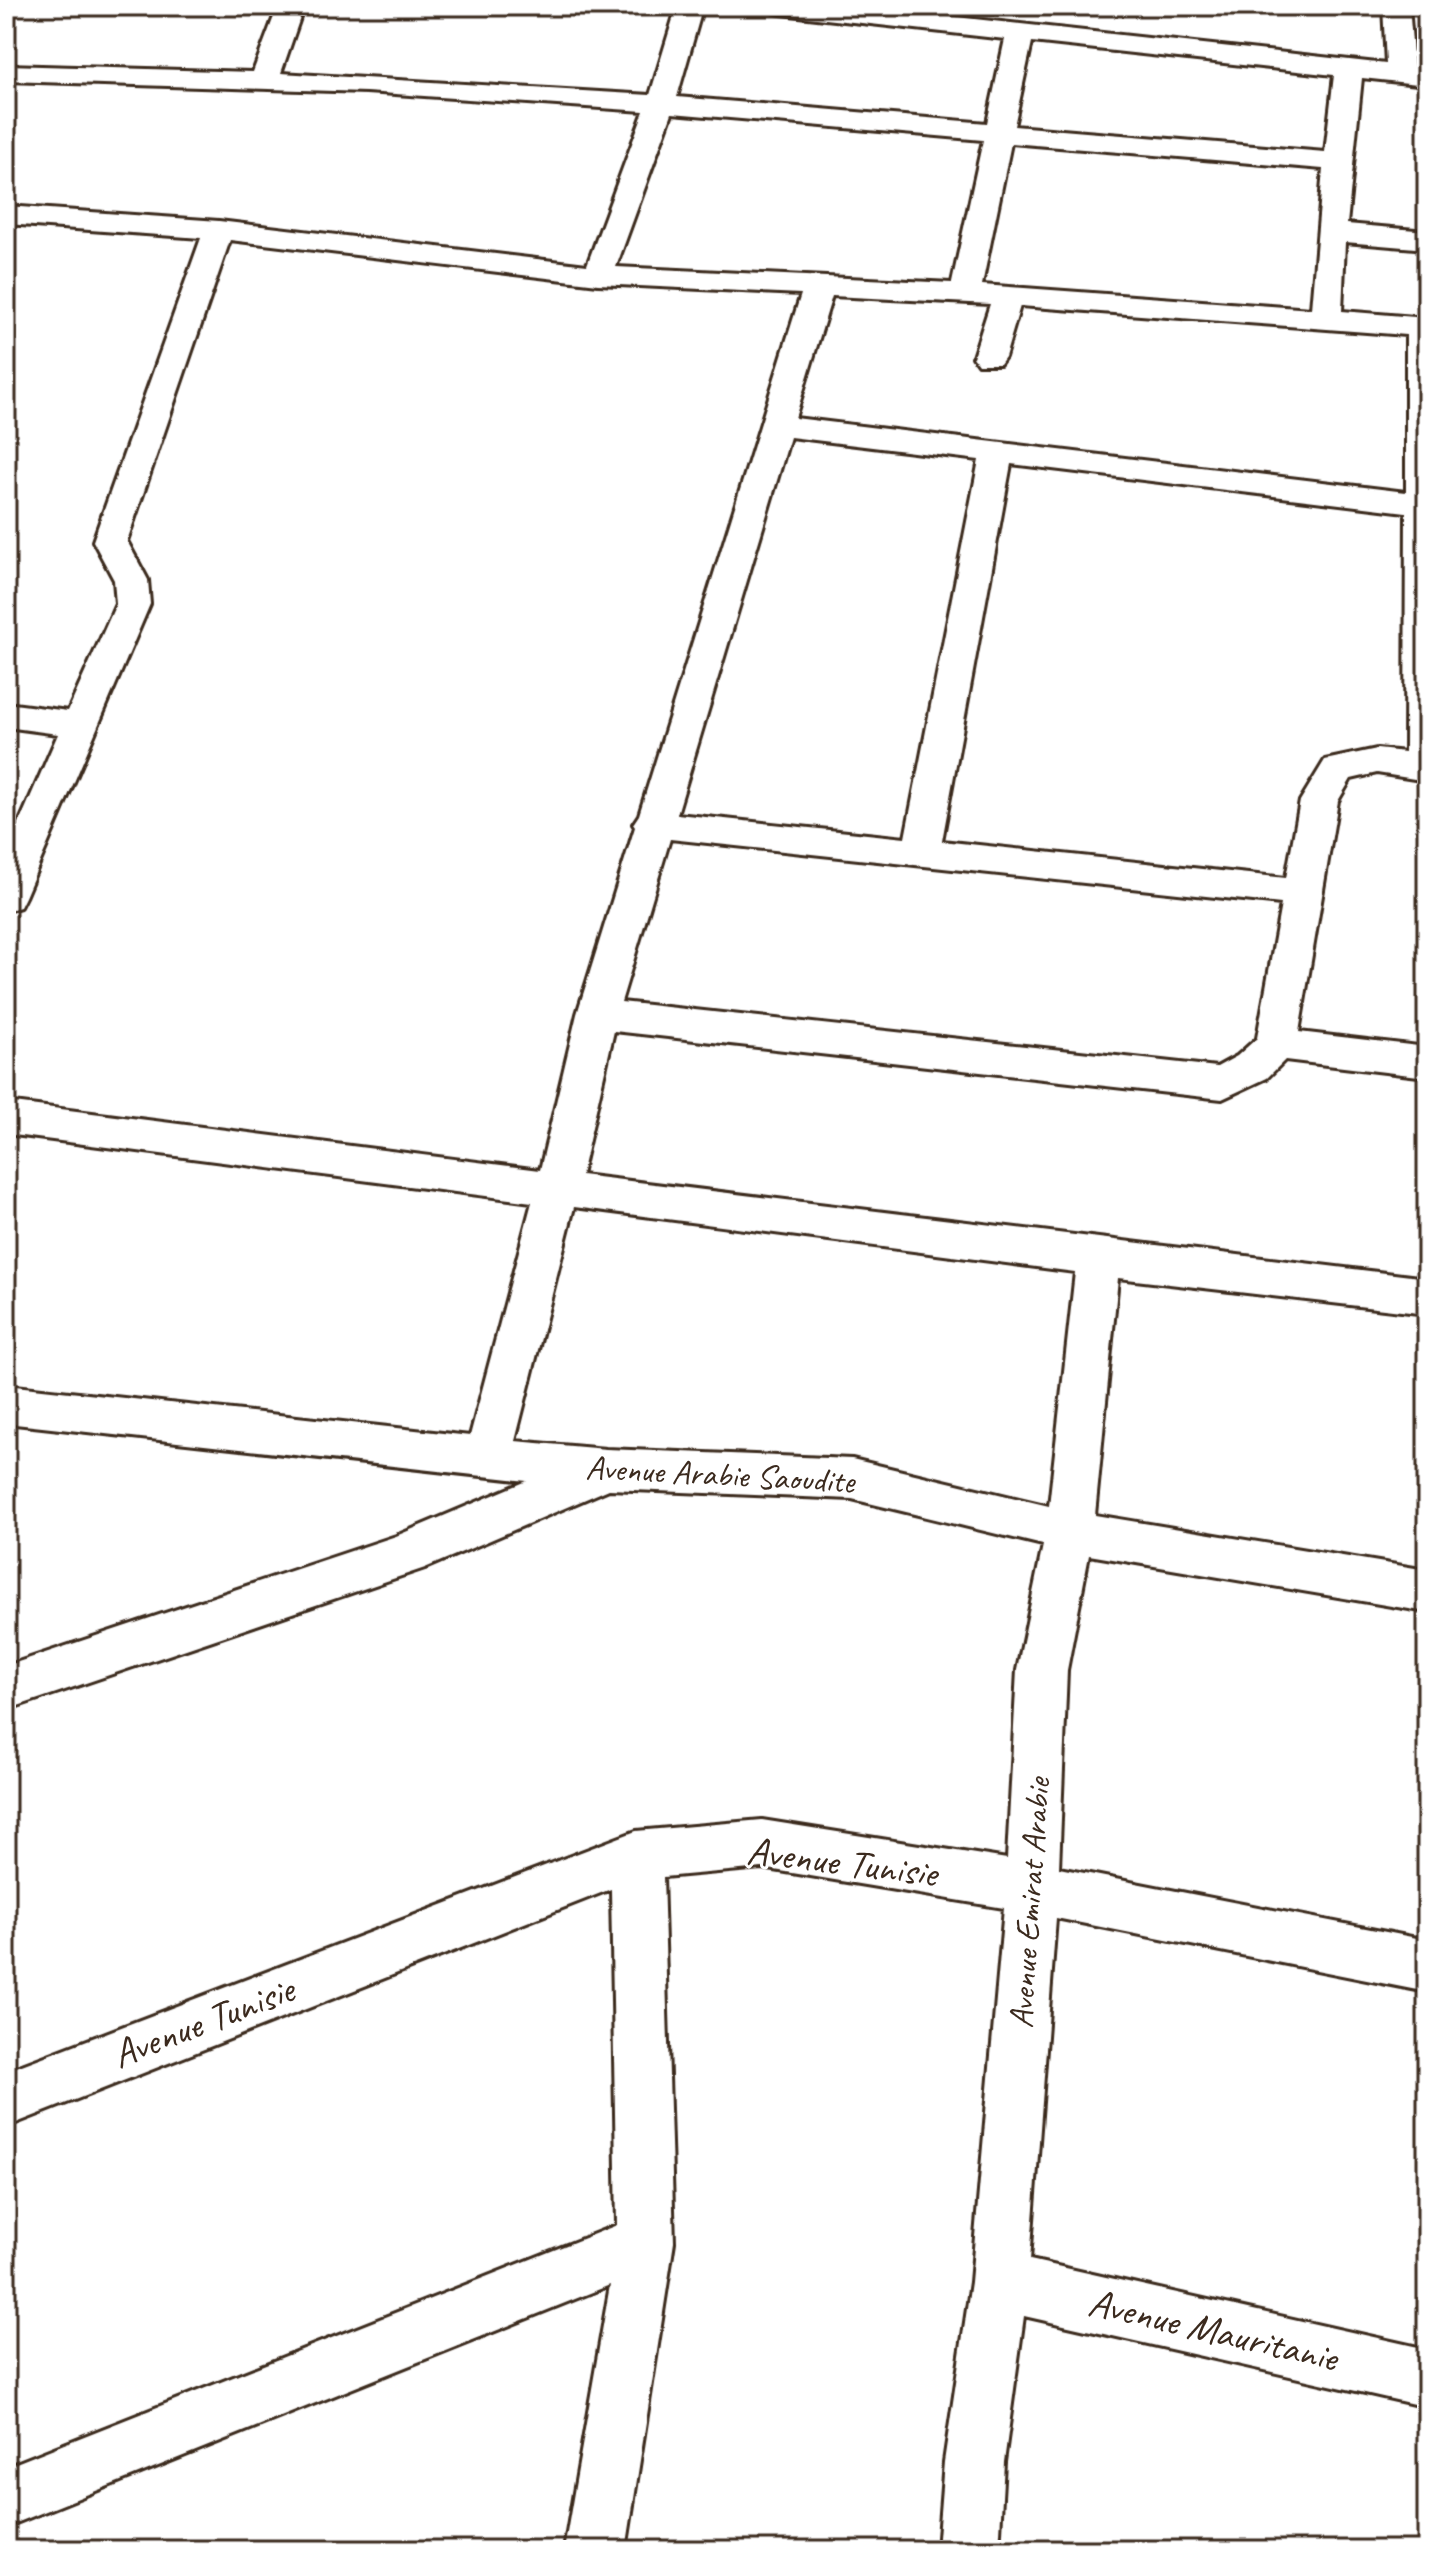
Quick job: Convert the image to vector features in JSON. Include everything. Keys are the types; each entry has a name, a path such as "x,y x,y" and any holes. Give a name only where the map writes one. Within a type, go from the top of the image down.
{"street":[{"path":"264,81 291,6"},
{"path":"598,275 661,104 690,6"},
{"path":"781,6 977,16 1020,32 1414,76 1396,6"},
{"path":"965,293 1020,32"},
{"path":"1326,320 1331,232 1349,68"},
{"path":"6,73 264,81 661,104 1338,162"},
{"path":"6,215 219,230 598,275 965,293 1007,299 1424,327 1422,504 1425,768 1377,761 1338,769 1319,801 1276,1044 1252,1067 1222,1083 597,1014"},
{"path":"8,886 133,604 131,580 110,541 219,230"},
{"path":"1331,232 1427,240"},
{"path":"488,1458 557,1189 597,1014 652,824 819,287"},
{"path":"989,357 1007,299"},
{"path":"775,425 1422,504"},
{"path":"921,853 997,453"},
{"path":"6,715 80,725"},
{"path":"652,824 1303,893"},
{"path":"1276,1044 1427,1062"},
{"path":"6,1118 1098,1258 1427,1296"},
{"name":"Avenue Emirat Arabie","path":"968,2550 974,2462 1000,2282 1032,1888 1042,1670 1070,1531 1098,1258"},
{"name":"Avenue Arabie Saoudite","path":"6,1404 606,1469 852,1479 1070,1531 1427,1591"},
{"path":"6,1688 408,1553 606,1469"},
{"name":"Avenue Tunisie","path":"6,2099 636,1855 762,1844 1032,1888 1427,1966"},
{"path":"595,2550 646,2242 636,1855"},
{"path":"6,2497 646,2242"},
{"name":"Avenue Mauritanie","path":"1000,2282 1427,2378"}]}
